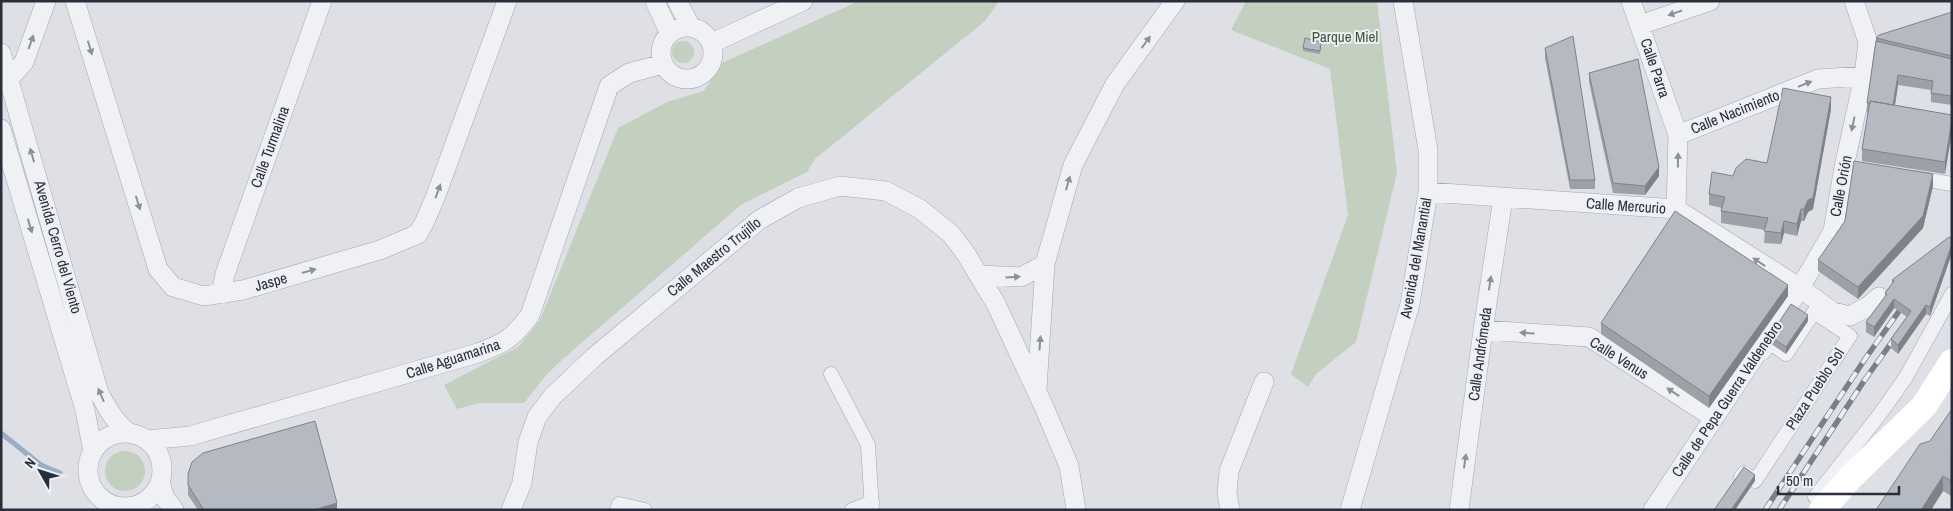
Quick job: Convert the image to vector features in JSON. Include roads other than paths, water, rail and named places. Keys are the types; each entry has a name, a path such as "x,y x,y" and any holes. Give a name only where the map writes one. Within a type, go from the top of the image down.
{"main road":[{"path":"1818,504 1850,478 1924,406 1952,362"}],"street":[{"path":"10,78 24,62 46,1"},
{"name":"Jaspe","path":"75,1 158,269 174,287 204,296 243,290 380,250 418,234 435,198 507,1"},
{"name":"Calle Turmalina","path":"221,294 225,274 322,1"},
{"path":"654,1 670,32"},
{"path":"677,1 691,27"},
{"path":"712,43 803,1"},
{"path":"1037,391 1045,264 1073,165 1115,84 1175,1"},
{"name":"Avenida del Manantial","path":"1350,510 1410,304 1428,192 1428,150 1403,1"},
{"name":"Calle Parra","path":"1630,1 1678,135"},
{"path":"1640,25 1710,1"},
{"name":"Calle Orión","path":"1800,288 1833,231 1853,168 1864,76 1872,41 1854,1"},
{"path":"685,26 691,27 707,35 712,43 714,52 712,62 704,72 697,77 686,79 677,77 668,71 663,64 661,53 662,44 670,32 685,26"},
{"name":"Avenida Cerro del Viento","path":"1,53 10,78 100,393 112,416 120,426 138,437"},
{"name":"Calle Aguamarina","path":"138,437 190,436 478,354 502,344 517,333 530,315 610,86 629,73 663,64"},
{"name":"Calle Nacimiento","path":"1676,209 1678,135 1818,79 1864,76"},
{"name":"Avenida Cerro del Viento","path":"1,129 85,410 93,452"},
{"path":"1906,176 1952,184"},
{"name":"Calle Maestro Trujillo","path":"510,510 522,483 528,442 537,418 552,397 594,357 759,220 798,198 840,186 886,191 920,209 951,234 966,254 1003,318 1037,391 1069,466 1076,510"},
{"name":"Calle Mercurio","path":"1428,192 1676,209 1800,288 1832,312 1850,316 1867,307 1879,296"},
{"name":"Calle Andrómeda","path":"1459,510 1503,198"},
{"path":"979,276 1021,277 1045,264"},
{"name":"Calle de Pepa Guerra Valdenebro","path":"1653,510 1800,288"},
{"path":"1818,504 1906,377 1952,294"},
{"name":"Plaza Pueblo Sol","path":"1658,510 1770,343 1786,354 1814,312 1850,336 1755,481 1744,473 1734,488"},
{"name":"Calle Venus","path":"1483,330 1589,337 1714,418"},
{"path":"831,374 868,445 872,506 852,510"},
{"path":"1230,510 1227,493 1229,471 1264,382"},
{"path":"96,510 95,490 88,472 93,452 112,435 138,437 158,453 165,498 174,510"},
{"path":"95,490 109,503 133,508 155,492 161,476 180,445 190,436"},
{"path":"617,510 619,504 645,510"}],"waterway":[{"path":"1,433 41,465 60,473"}],"railway":[{"path":"1765,510 1865,359 1907,300"},
{"path":"1779,510 1864,381 1899,332"}],"park label":[{"name":"Parque Miel","path":"1345,37"}]}
